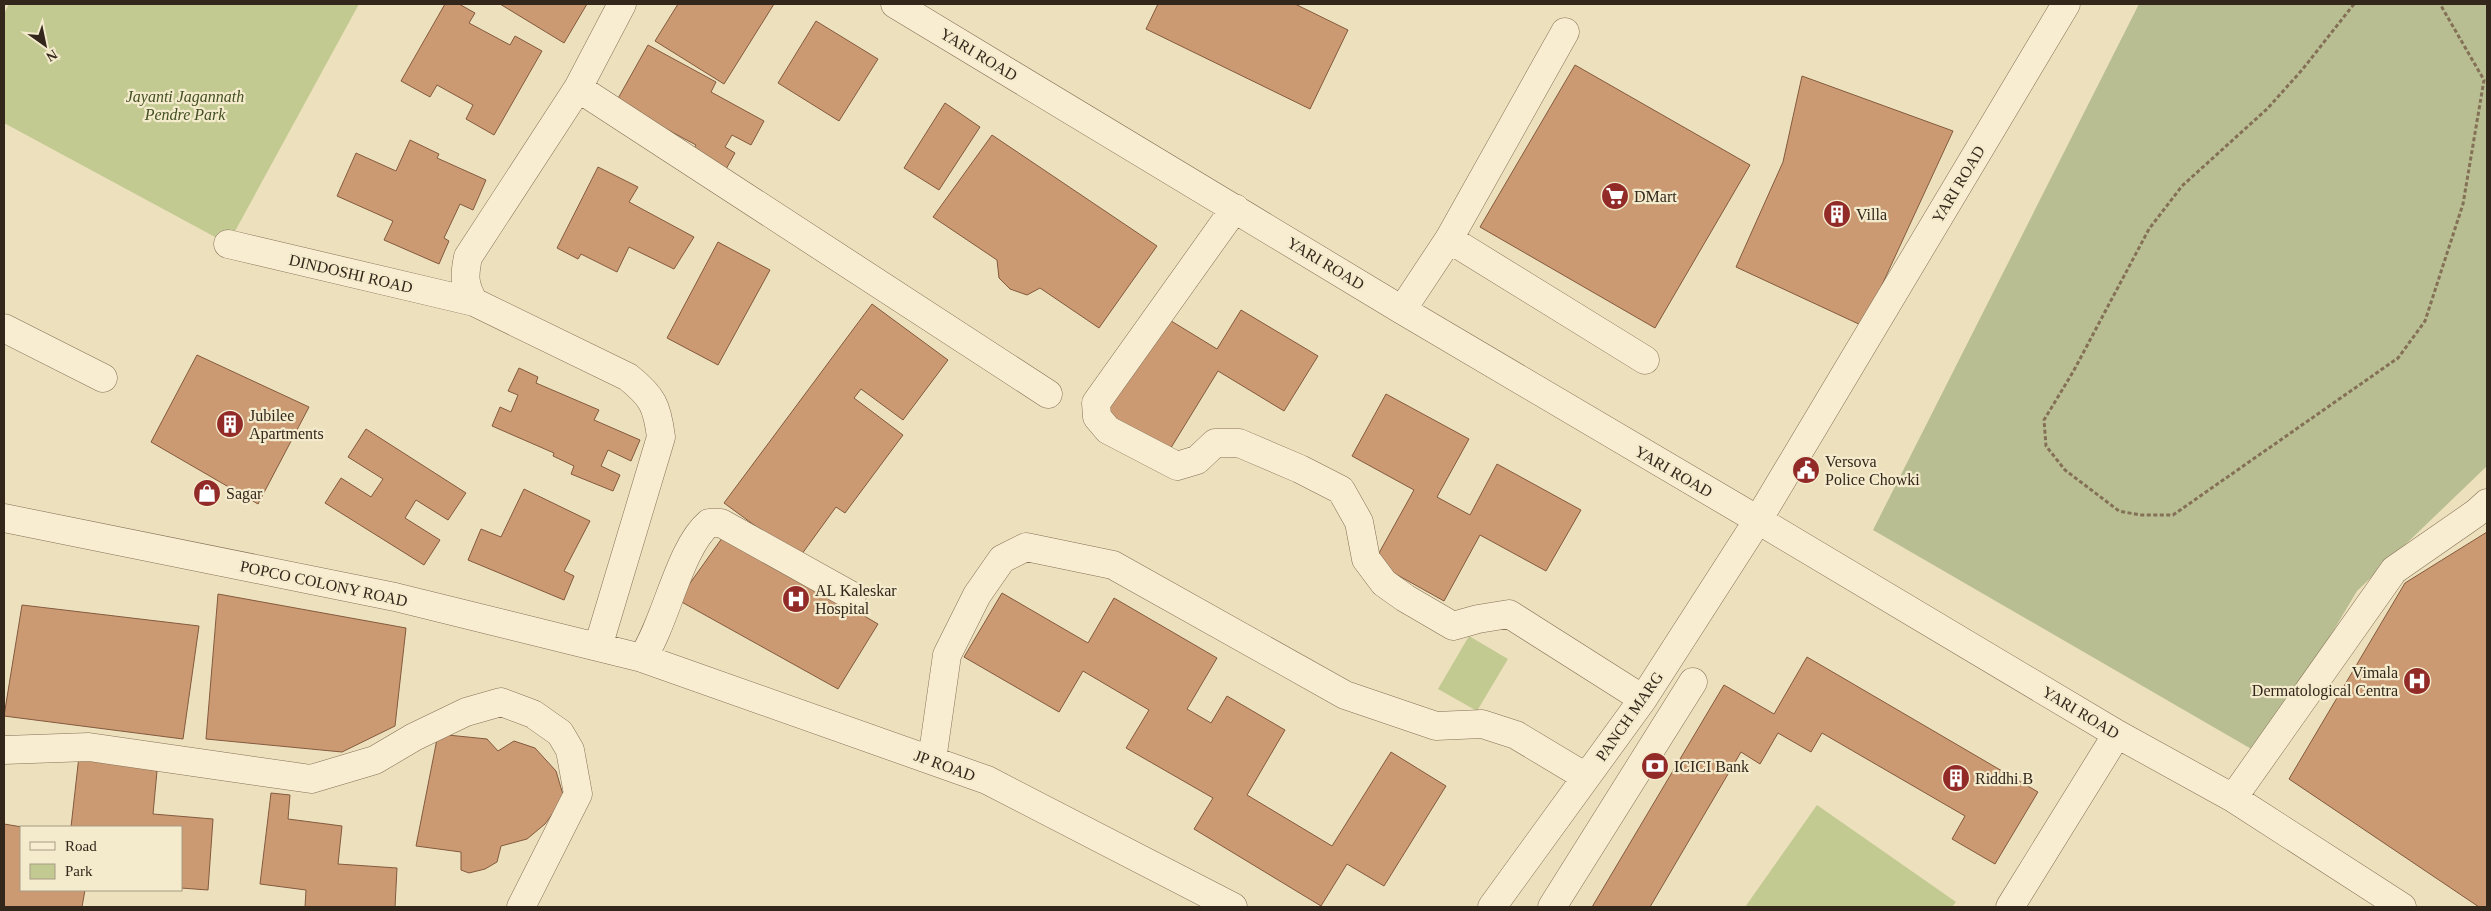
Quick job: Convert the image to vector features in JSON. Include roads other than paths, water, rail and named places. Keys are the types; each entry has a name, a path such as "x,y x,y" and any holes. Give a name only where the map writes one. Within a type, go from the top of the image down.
{"street":[{"path":"474,302 465,288 464,275 468,257 578,88 622,4"},
{"name":"YARI ROAD","path":"895,4 1402,310 2117,734 2233,798 2402,907"},
{"name":"YARI ROAD","path":"1758,520 2066,4"},
{"path":"1402,310 1449,239 1565,32"},
{"path":"578,88 1048,394"},
{"path":"1234,208 1096,403 1097,417 1108,430 1177,466 1197,460 1215,443 1239,444 1300,469 1341,490 1359,522 1366,559 1384,583 1404,598 1453,626 1478,619 1509,614 1643,699"},
{"path":"1449,239 1645,360"},
{"name":"DINDOSHI ROAD","path":"228,244 474,302 628,377 647,392 658,414 661,437 598,647"},
{"path":"4,328 103,378"},
{"path":"2233,798 2394,570 2476,513 2487,502"},
{"name":"POPCO COLONY ROAD","path":"4,518 395,597 642,658"},
{"name":"PANCH MARG","path":"1492,907 1643,699 1758,520"},
{"path":"642,658 652,644 685,560 702,529 708,523 721,523 852,596"},
{"path":"932,760 947,655 976,595 1002,559 1026,548 1113,565 1345,696 1436,726 1482,724 1516,735 1586,777"},
{"name":"JP ROAD","path":"642,658 987,780 1233,907"},
{"path":"1552,907 1552,904 1692,682"},
{"path":"4,750 89,747 311,779 375,760 414,737 466,712 501,702 533,714 560,733 570,750 578,794 521,907"},
{"path":"2010,907 2117,734"}],"place":[{"name":"DMart","path":"1615,196"},
{"name":"Villa","path":"1837,214"},
{"name":"Jubilee Apartments","path":"230,424"},
{"name":"Versova Police Chowki","path":"1806,470"},
{"name":"Sagar","path":"207,493"},
{"name":"AL Kaleskar Hospital","path":"796,599"},
{"name":"Vimala Dermatological Centra","path":"2417,681"},
{"name":"ICICI Bank","path":"1655,766"},
{"name":"Riddhi B","path":"1956,778"}],"park label":[{"name":"Jayanti Jagannath Pendre Park","path":"185,105"}]}
